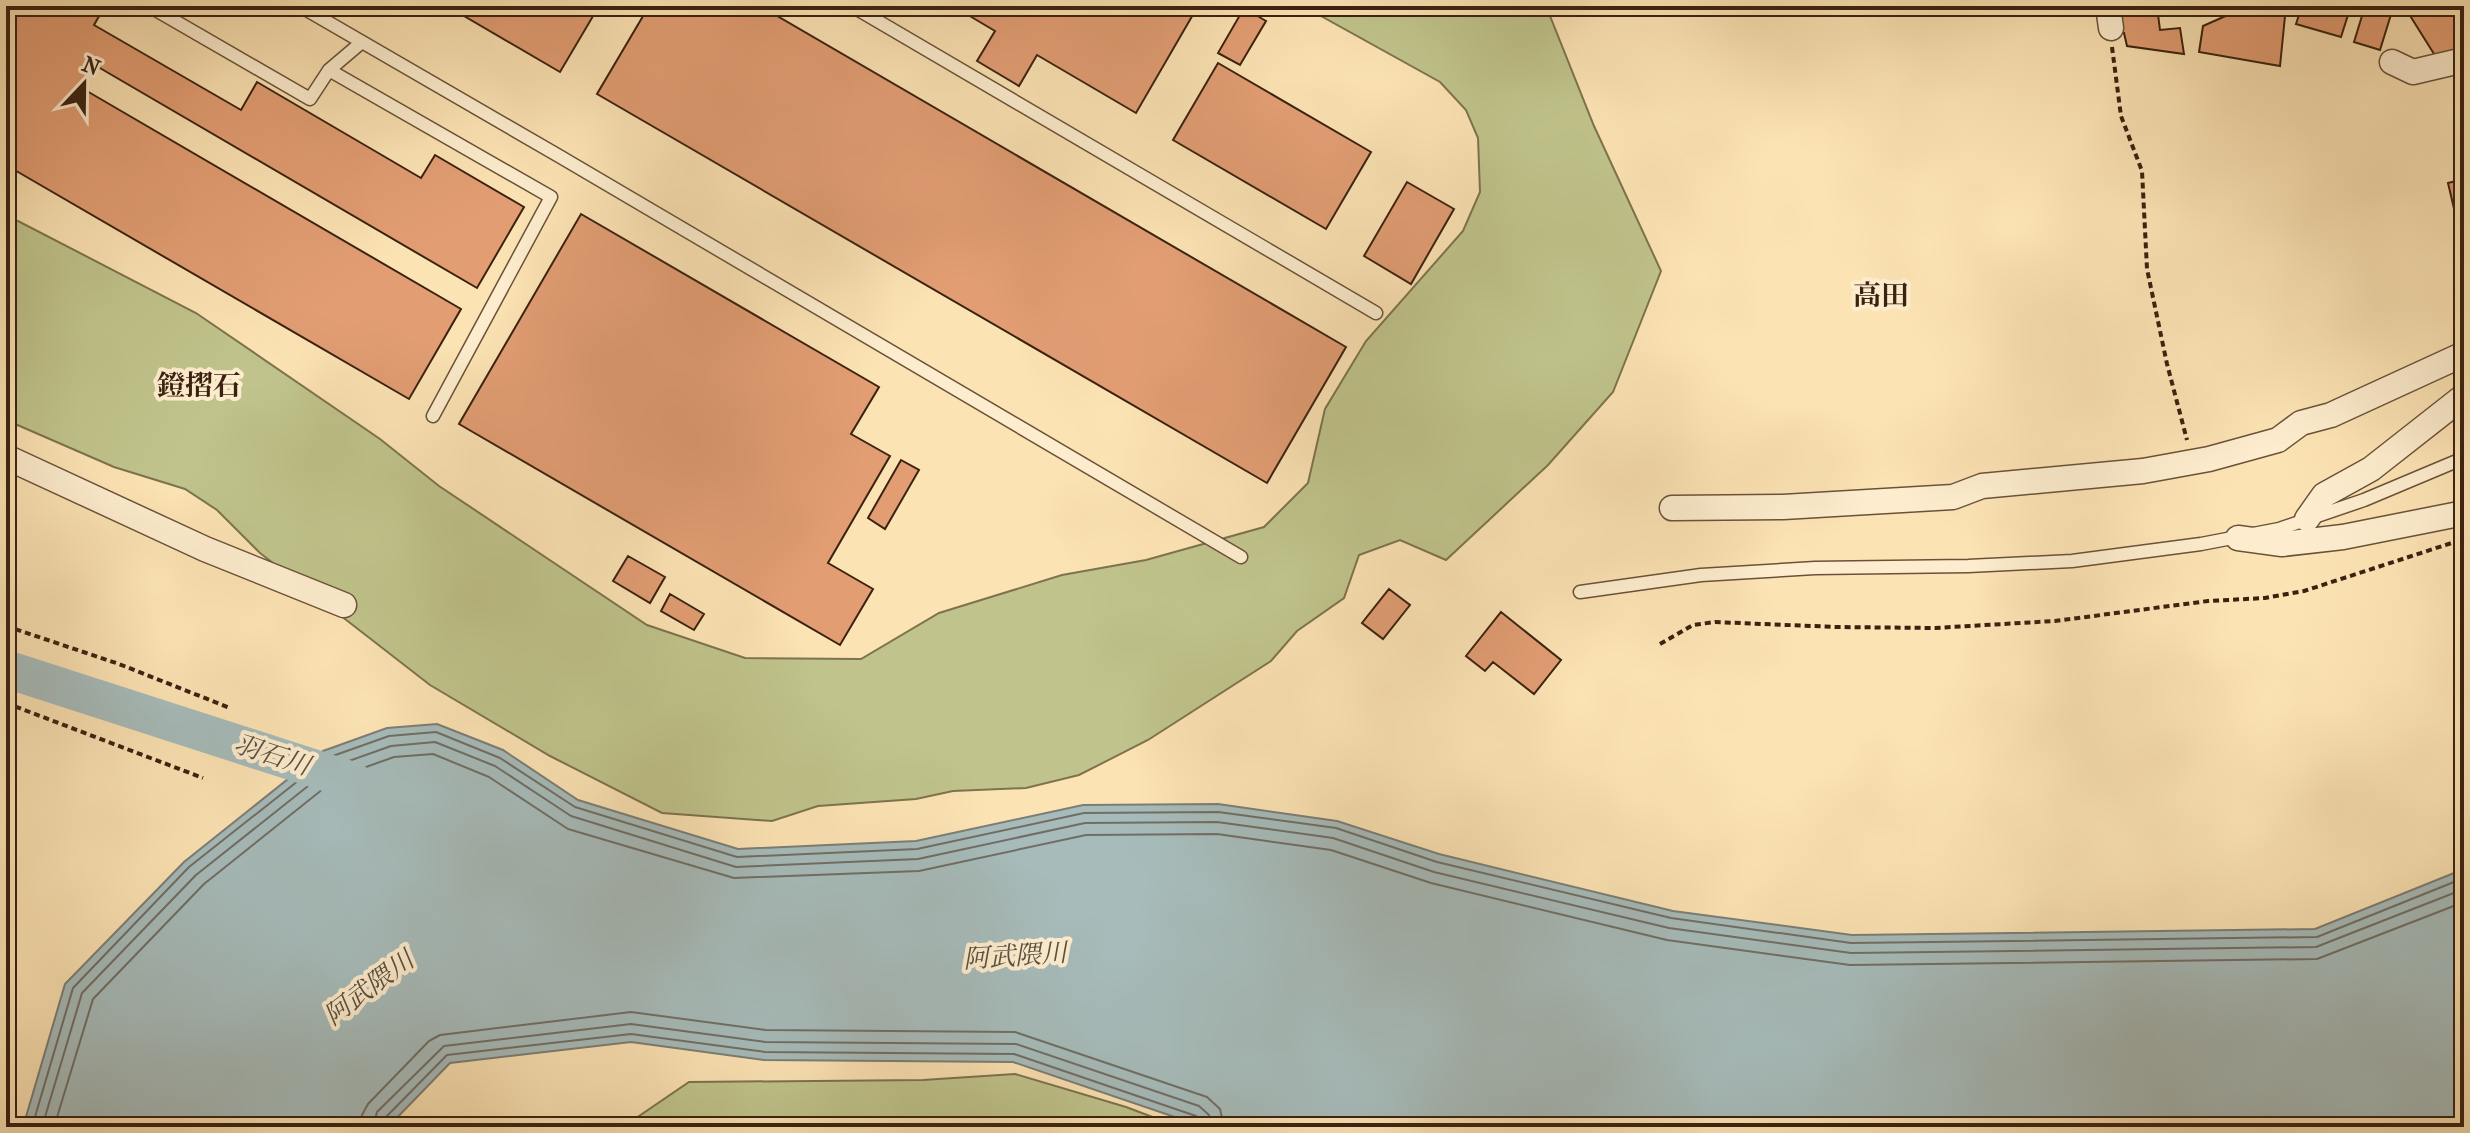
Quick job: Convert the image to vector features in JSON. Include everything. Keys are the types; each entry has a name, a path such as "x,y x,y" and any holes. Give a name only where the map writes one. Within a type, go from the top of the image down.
{"street":[{"path":"2392,62 2413,72 2464,60"},
{"path":"1672,508 1783,507 1953,497 1982,486 2098,476 2195,461 2278,440 2301,423 2343,409 2464,354"},
{"path":"2307,519 2324,495 2371,469 2464,396"},
{"path":"6,457 205,549 344,605"},
{"path":"2238,538 2282,544 2343,537 2464,513"}],"lane":[{"path":"149,6 310,99 329,70 362,42"},
{"path":"300,6 1241,557"},
{"path":"852,6 1376,313"},
{"path":"329,70 551,197 433,416"},
{"path":"1580,592 1701,575 1815,568 2072,561 2238,538 2364,500 2464,458"}],"path":[{"path":"2109,17 2119,107 2142,171 2147,269 2167,364 2195,461"},
{"path":"1660,644 1693,625 1715,622 1935,628 2055,621 2208,601 2265,598 2304,591 2464,539"},
{"path":"6,626 119,664 230,708"},
{"path":"6,703 203,778"}],"green space":[{"path":"1303,6 1546,6 1594,126 1661,271 1613,392 1548,465 1446,560 1400,540 1359,555 1344,598 1297,631 1271,661 1148,740 1079,775 1026,788 953,791 916,799 818,806 772,821 662,813 550,756 430,685 260,553 217,510 185,489 114,467 6,420 6,220 18,221 196,313 380,439 439,486 647,625 745,658 861,659 939,613 1062,575 1146,560 1264,527 1308,483 1325,409 1366,341 1463,231 1480,192 1478,138 1466,110 1440,82"},
{"path":"1015,1074 1126,1107 1179,1127 623,1127 689,1082 923,1080"}],"water":[{"name":"阿武隈川","path":"437,724 503,750 578,800 738,849 916,841 1083,805 1218,804 1337,821 1439,854 1673,911 1852,935 2315,929 2464,869 2464,1127 1204,1127 1013,1062 764,1060 631,1042 450,1063 388,1127 23,1127 65,984 184,862 323,751 387,728"}],"building":[{"path":"6,6 105,6 94,25 241,110 257,82 421,178 435,155 524,207 477,288 93,64 80,87 461,309 409,399 6,165"},
{"path":"447,6 599,6 560,72"},
{"path":"649,6 760,6 1346,347 1267,483 597,94"},
{"path":"953,6 1198,6 1136,113 1037,55 1019,86 977,61 995,31"},
{"path":"2115,6 2157,6 2160,30 2180,28 2184,54 2127,46 2124,33 2118,33"},
{"path":"2248,6 2286,6 2280,66 2199,52 2203,26"},
{"path":"2302,6 2357,6 2354,16 2348,15 2341,37 2296,24"},
{"path":"2365,6 2393,8 2380,50 2354,42"},
{"path":"2404,6 2458,6 2464,15 2464,47 2439,62"},
{"path":"1244,8 1266,21 1240,65 1218,53"},
{"path":"1218,63 1371,152 1326,229 1173,140"},
{"path":"2464,179 2464,228 2459,230 2448,183"},
{"path":"1407,182 1454,209 1411,284 1364,256"},
{"path":"581,214 879,387 851,434 890,456 828,563 873,589 840,645 459,424"},
{"path":"901,460 919,470 885,529 868,518"},
{"path":"628,556 665,577 650,603 613,581"},
{"path":"1389,589 1410,605 1383,639 1362,623"},
{"path":"670,594 704,614 694,630 661,611"},
{"path":"1501,612 1561,660 1534,694 1493,662 1485,671 1466,656"}],"waterway":[{"name":"羽石川","path":"6,669 353,781"}],"district":[{"name":"高田","path":"1881,295"},
{"name":"鐙摺石","path":"199,385"}]}
